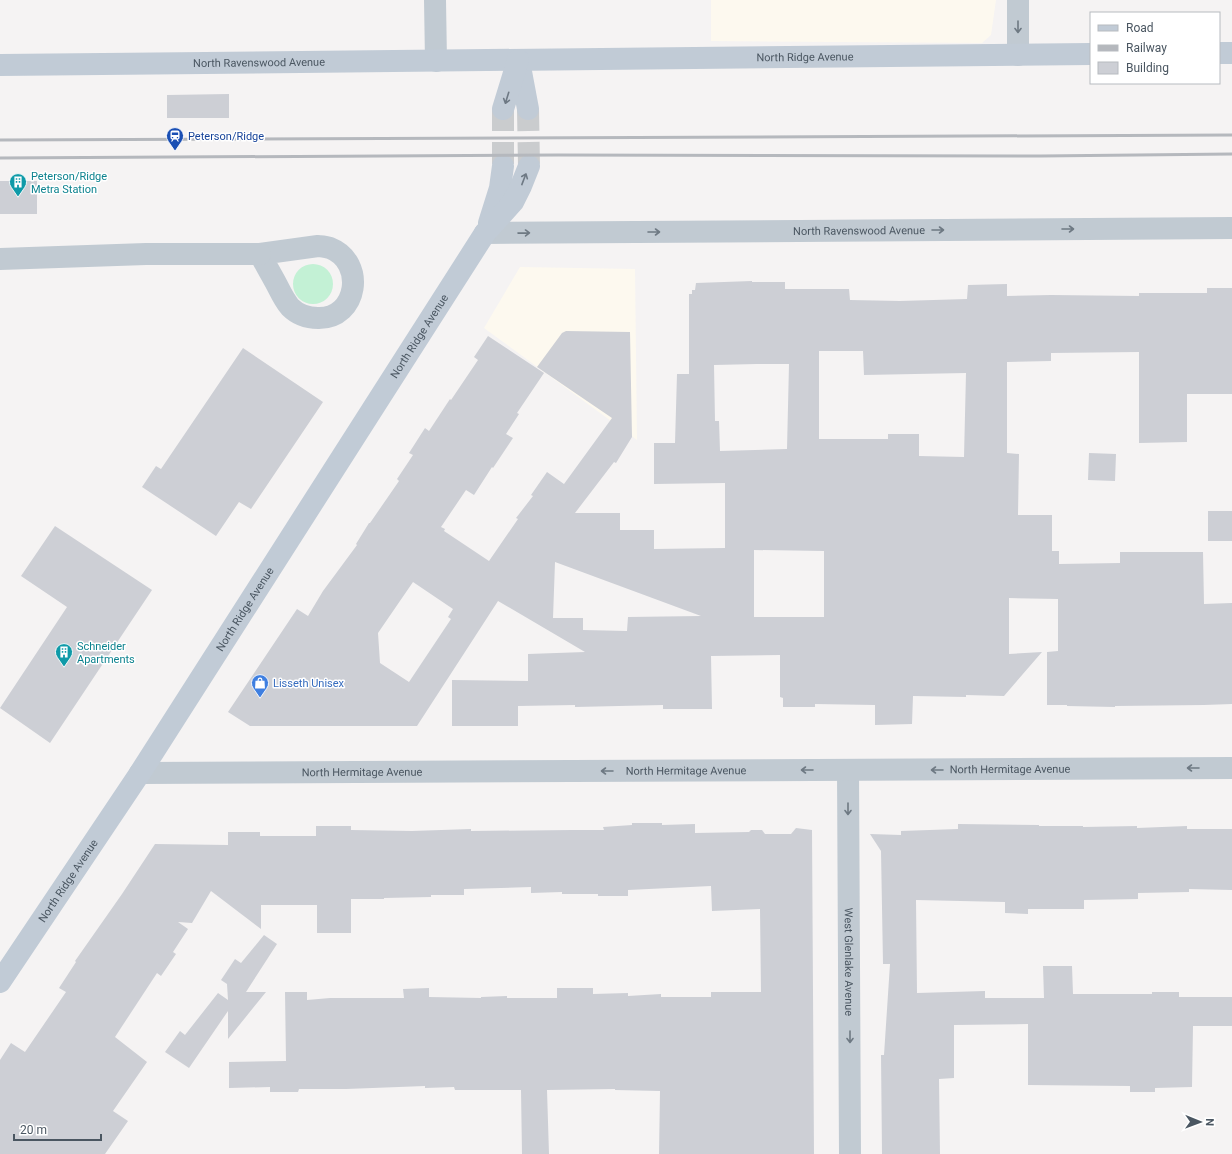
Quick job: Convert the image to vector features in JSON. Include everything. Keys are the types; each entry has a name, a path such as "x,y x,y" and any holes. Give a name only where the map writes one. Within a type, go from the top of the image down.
{"main road":[{"path":"1220,53 1232,53"},
{"name":"North Ridge Avenue","path":"518,60 1090,54"},
{"name":"North Ravenswood Avenue","path":"0,65 518,60"},
{"path":"518,60 528,109"},
{"path":"503,109 518,60"},
{"name":"North Ridge Avenue","path":"485,233 500,188 504,166"},
{"name":"North Ridge Avenue","path":"0,982 140,773 485,233 512,202 521,186 529,166"}],"street":[{"path":"435,0 436,61"},
{"path":"1018,0 1018,55"},
{"name":"North Ravenswood Avenue","path":"485,233 1232,228"},
{"path":"0,259 146,254 260,254"},
{"name":"North Hermitage Avenue","path":"140,773 1232,768"},
{"name":"West Glenlake Avenue","path":"848,770 850,1154"}],"shaded area":[{"path":"711,0 996,0 991,35 982,43 711,41"},
{"path":"520,267 635,269 637,440 484,328"}],"green space":[{"path":"317,264 324,267 330,273 333,284 332,292 324,301 317,304 309,304 302,301 294,292 293,280 296,273 305,265"}],"building":[{"path":"229,94 229,118 167,118 167,95"},
{"name":"Peterson/Ridge Metra Station","path":"0,181 37,181 37,214 0,214"},
{"path":"752,281 785,282 785,289 849,289 850,300 900,301 967,299 968,285 1007,284 1007,296 1139,296 1139,293 1207,293 1207,288 1232,288 1232,394 1187,394 1187,442 1139,443 1139,352 1051,353 1051,361 1007,362 1007,453 1019,454 1018,515 1052,515 1052,551 1059,551 1059,564 1120,563 1120,552 1203,552 1204,604 1232,603 1232,704 1115,707 1047,705 1047,652 1058,651 1058,599 1009,598 1009,654 1042,652 1004,696 913,696 912,724 875,725 875,705 815,704 815,707 783,707 783,698 780,697 780,655 711,656 712,709 663,709 663,705 575,707 575,705 518,706 518,726 452,726 452,680 528,681 528,654 585,652 498,601 417,726 250,726 228,712 297,609 308,616 323,591 357,545 356,544 369,523 399,481 397,479 413,455 409,453 425,428 429,431 478,360 474,357 488,336 544,373 517,413 519,414 506,434 513,438 474,495 466,490 441,527 445,529 444,531 489,561 518,519 516,518 533,496 531,495 547,472 564,484 612,418 537,367 562,333 566,331 630,332 632,437 616,463 614,462 575,513 620,513 620,530 654,530 654,549 725,548 725,483 654,484 654,443 675,443 677,374 689,374 689,294 692,294 692,290 695,290 696,283","holes":["819,351 863,351 864,375 966,373 964,457 919,456 919,434 888,434 888,439 819,439","789,364 787,449 720,451 719,421 715,421 714,365","754,550 824,551 824,617 754,617","555,562 701,616 628,617 627,631 583,630 583,618 553,618","413,582 453,609 448,617 451,619 409,682 380,663 378,633"]},
{"path":"243,348 323,402 251,509 239,502 216,536 142,487 156,466 161,469"},
{"path":"1089,453 1116,454 1115,481 1088,480"},
{"path":"1208,511 1232,511 1232,541 1208,541"},
{"name":"Schneider Apartments","path":"55,526 152,590 50,743 0,708 67,607 21,576"},
{"path":"632,823 662,823 662,825 695,824 695,833 749,832 751,830 762,830 765,834 791,834 796,828 812,830 814,1154 659,1154 660,1091 615,1089 547,1090 549,1154 522,1154 521,1090 455,1090 454,1087 425,1088 425,1086 299,1089 298,1092 270,1092 270,1087 229,1088 229,1062 286,1061 285,992 307,992 307,1000 330,998 404,998 403,989 429,988 429,997 481,998 507,996 507,998 557,998 557,988 593,988 593,994 628,993 628,996 661,994 661,997 711,997 711,992 761,992 760,909 712,911 711,886 628,890 628,896 562,894 562,892 531,893 531,887 464,889 464,895 351,899 351,933 317,933 317,905 261,905 261,929 211,891 192,923 178,922 188,929 173,952 176,954 161,976 157,973 115,1037 147,1062 113,1111 128,1121 105,1154 0,1154 0,1060 11,1043 25,1052 66,992 59,988 76,962 75,961 155,844 228,845 228,832 260,832 260,836 316,836 316,826 351,826 351,830 412,831 471,829 471,831 604,830 603,827 632,825"},
{"path":"958,824 1083,827 1137,826 1137,828 1187,826 1187,829 1232,829 1232,890 1189,889 1189,892 1138,893 1138,899 1084,900 1084,909 1028,909 1028,914 1005,913 1005,902 916,900 917,993 985,991 985,998 1044,998 1043,966 1072,966 1073,994 1152,994 1152,992 1179,992 1179,997 1232,997 1232,1026 1193,1026 1192,1087 1155,1088 1155,1092 1130,1092 1130,1086 1028,1085 1028,1024 954,1025 954,1078 939,1079 940,1154 882,1154 881,1055 884,1055 890,964 883,964 881,851 870,834 901,835 901,831 958,829"},
{"path":"264,935 277,944 246,992 266,992 228,1039 228,1011 189,1068 165,1052 180,1031 185,1035 218,993 228,1000 227,984 221,980 235,959 241,963"}],"tunnel":[{"path":"503,109 503,166"},
{"path":"528,109 529,166"}],"railway":[{"path":"0,140 1232,135"},
{"path":"0,158 558,155 1041,156 1232,154"}],"place":[{"name":"Peterson/Ridge","path":"175,151"},
{"name":"Peterson/Ridge Metra Station","path":"18,197"},
{"name":"Schneider Apartments","path":"64,667"},
{"name":"Lisseth Unisex","path":"260,698"}]}
